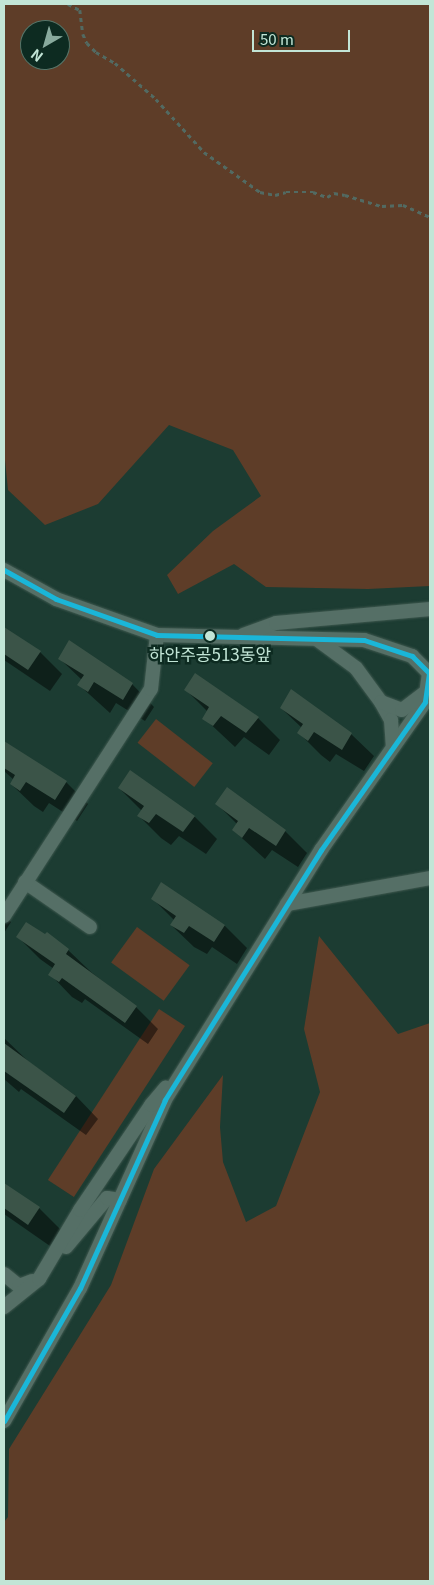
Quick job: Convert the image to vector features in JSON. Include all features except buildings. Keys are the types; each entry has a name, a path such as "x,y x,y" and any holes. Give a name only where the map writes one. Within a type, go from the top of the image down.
{"street":[{"path":"4,570 56,599 157,635 364,640 412,656 429,673 425,702 392,746 321,850 165,1100 80,1288 4,1421"},
{"path":"237,638 276,622 430,609"},
{"path":"4,916 151,689 157,635"},
{"path":"318,640 356,668 381,702 391,720 392,746"},
{"path":"381,702 402,710 426,692"},
{"path":"287,904 430,878"},
{"path":"26,882 90,927"},
{"path":"4,1274 19,1286 38,1279 80,1210 146,1113 198,1048"},
{"path":"4,1307 38,1279 107,1198 120,1200"}],"path":[{"path":"68,4 80,10 83,34 87,43 96,52 115,63 156,98 204,152 260,192 276,195 286,192 313,192 327,197 334,193 382,206 404,205 430,218"}],"shaded area":[{"path":"4,4 430,4 430,586 368,589 266,587 234,564 178,594 167,575 213,531 261,496 233,450 169,425 98,504 45,525 8,490 4,450"},
{"path":"156,719 213,763 194,787 138,743"},
{"path":"137,927 190,965 164,1001 111,963"},
{"path":"319,936 398,1034 430,1023 430,1581 4,1581 4,1522 8,1517 9,1449 111,1285 154,1169 223,1075 220,1127 223,1162 246,1222 276,1206 320,1092 304,1029"},
{"path":"159,1009 185,1026 74,1197 48,1180"}],"transit line":[{"path":"4,570 56,599 157,635 364,640 412,656 429,673 425,702 321,850 165,1100 80,1288 4,1421"}],"place":[{"name":"하안주공513동앞","path":"210,636"}]}
